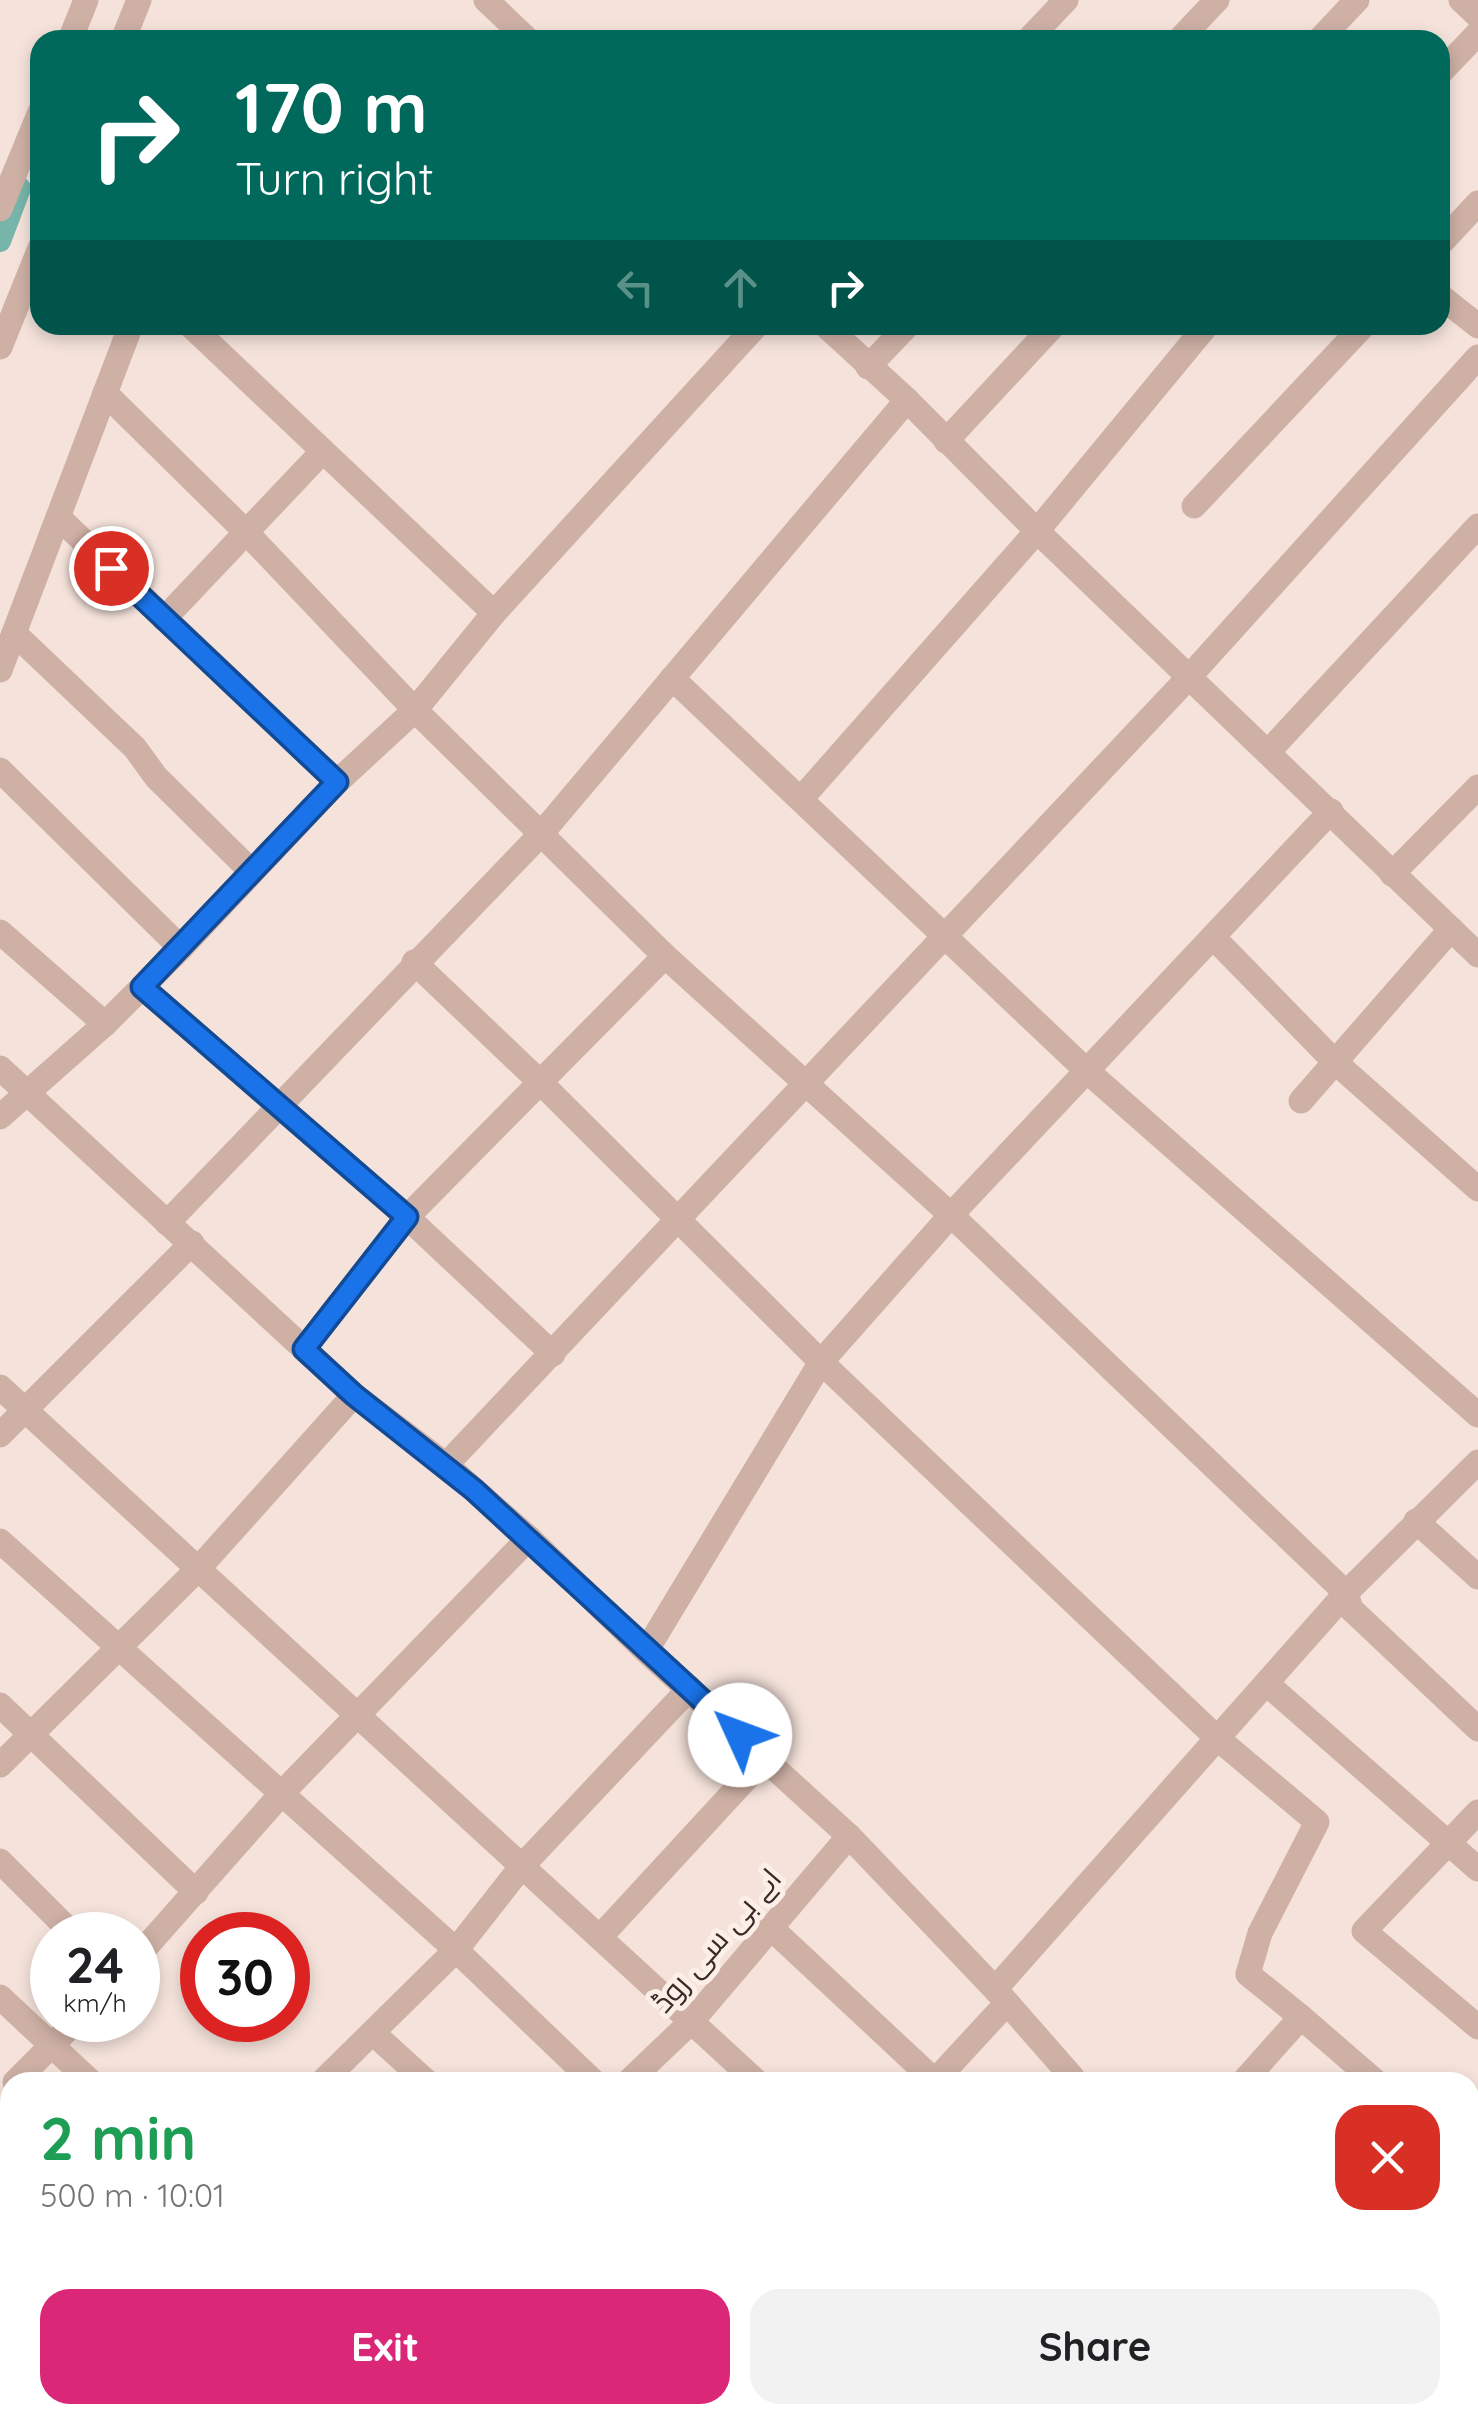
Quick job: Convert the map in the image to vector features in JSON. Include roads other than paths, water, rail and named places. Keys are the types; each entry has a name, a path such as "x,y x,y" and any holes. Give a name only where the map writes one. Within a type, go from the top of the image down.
{"street":[{"path":"74,30 86,0"},
{"path":"128,30 140,0"},
{"path":"486,0 518,30"},
{"path":"1038,30 1066,0"},
{"path":"1188,30 1217,0"},
{"path":"1329,30 1357,0"},
{"path":"1460,0 1478,16"},
{"path":"1450,62 1478,33"},
{"path":"0,209 30,136"},
{"path":"1450,233 1478,204"},
{"path":"0,347 30,273"},
{"path":"1450,304 1478,326"},
{"path":"0,670 127,335"},
{"path":"201,335 494,614"},
{"path":"0,1116 105,1024 337,782 415,710 494,614 749,335"},
{"path":"835,335 907,400 1037,531 1478,955"},
{"path":"868,367 898,335"},
{"path":"946,441 1045,335"},
{"path":"801,799 1037,531 1199,335"},
{"path":"1194,506 1355,335"},
{"path":"446,1465 1189,677 1478,357"},
{"path":"105,393 246,532 415,710 664,956 951,1214 1346,1593 1350,1609 1478,1730"},
{"path":"168,1223 414,962 541,834 907,400"},
{"path":"164,619 323,450"},
{"path":"58,517 337,782"},
{"path":"1269,751 1478,526"},
{"path":"14,633 136,748 166,787 252,872"},
{"path":"672,678 1087,1072 1478,1414"},
{"path":"0,770 182,948"},
{"path":"1392,874 1478,786"},
{"path":"646,1651 821,1362 951,1214 1330,811"},
{"path":"1301,1100 1451,929"},
{"path":"0,932 105,1024"},
{"path":"1214,936 1335,1062 1478,1189"},
{"path":"304,1349 407,1217 664,956"},
{"path":"414,962 821,1362 1216,1738 1317,1822 1260,1934 1248,1974 1364,2072"},
{"path":"142,987 407,1217 553,1354"},
{"path":"0,1068 354,1395 446,1465 529,1538 849,1836 1001,1996 1066,2072"},
{"path":"0,1436 192,1244"},
{"path":"0,1387 746,2072"},
{"path":"0,1764 199,1568 354,1395"},
{"path":"943,2072 1216,1738 1346,1593 1478,1462"},
{"path":"1416,1520 1478,1577"},
{"path":"160,1932 283,1792 529,1538"},
{"path":"0,1541 118,1650 283,1792 584,2072"},
{"path":"1268,1684 1478,1869"},
{"path":"333,2072 456,1950 522,1866 690,1688"},
{"path":"0,1705 196,1892"},
{"path":"600,1937 765,1758"},
{"path":"1478,1812 1364,1931 1478,2027"},
{"name":"اے بی سی روڈ","path":"638,2072 692,2021 849,1836"},
{"path":"0,1861 51,1912"},
{"path":"770,1927 924,2072"},
{"path":"0,1997 80,2072"},
{"path":"1252,2072 1301,2017"},
{"path":"374,2034 416,2072"},
{"path":"26,2072 57,2042"}],"waterway":[{"path":"0,241 20,188"}]}
